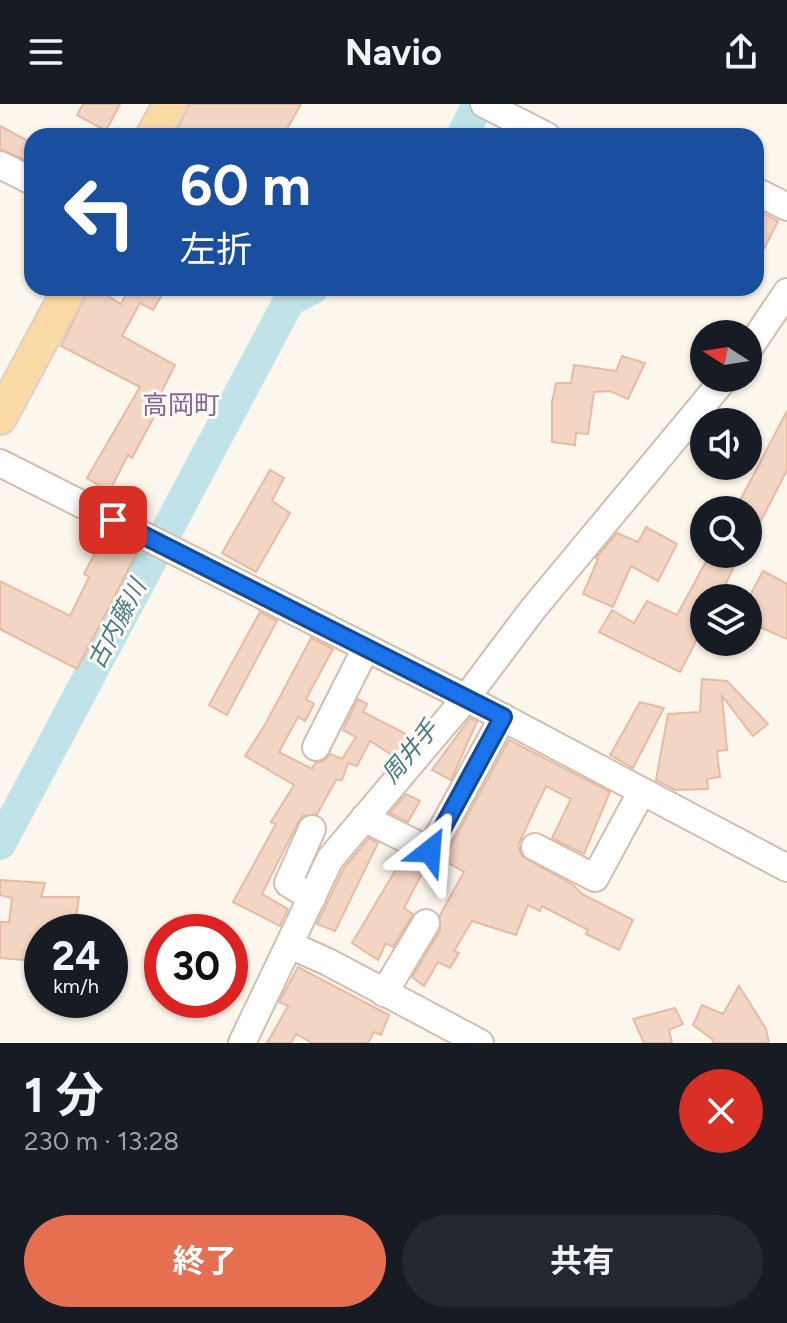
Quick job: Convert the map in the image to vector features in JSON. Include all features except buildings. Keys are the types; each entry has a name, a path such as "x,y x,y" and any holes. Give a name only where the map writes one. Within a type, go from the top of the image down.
{"main road":[{"path":"156,128 170,104"},
{"path":"0,418 66,296"}],"street":[{"path":"484,104 531,128"},
{"path":"0,165 24,177"},
{"path":"764,195 787,207"},
{"path":"762,329 787,292"},
{"path":"242,1043 330,859 466,698 533,609 713,392"},
{"path":"0,463 503,717 787,868"},
{"path":"316,747 366,648"},
{"path":"364,818 430,851 503,717"},
{"path":"535,847 595,878 642,791"},
{"path":"312,829 288,883 312,898"},
{"path":"384,993 426,923"},
{"path":"290,945 480,1043"}],"waterway":[{"name":"古内藤川","path":"466,128 478,104"},
{"name":"古内藤川","path":"0,844 289,301 298,296"}],"district":[{"name":"高岡町","path":"181,405"}],"route":[{"path":"113,520 503,717 430,851"}],"water label":[{"name":"周井手","path":"410,752"}]}
